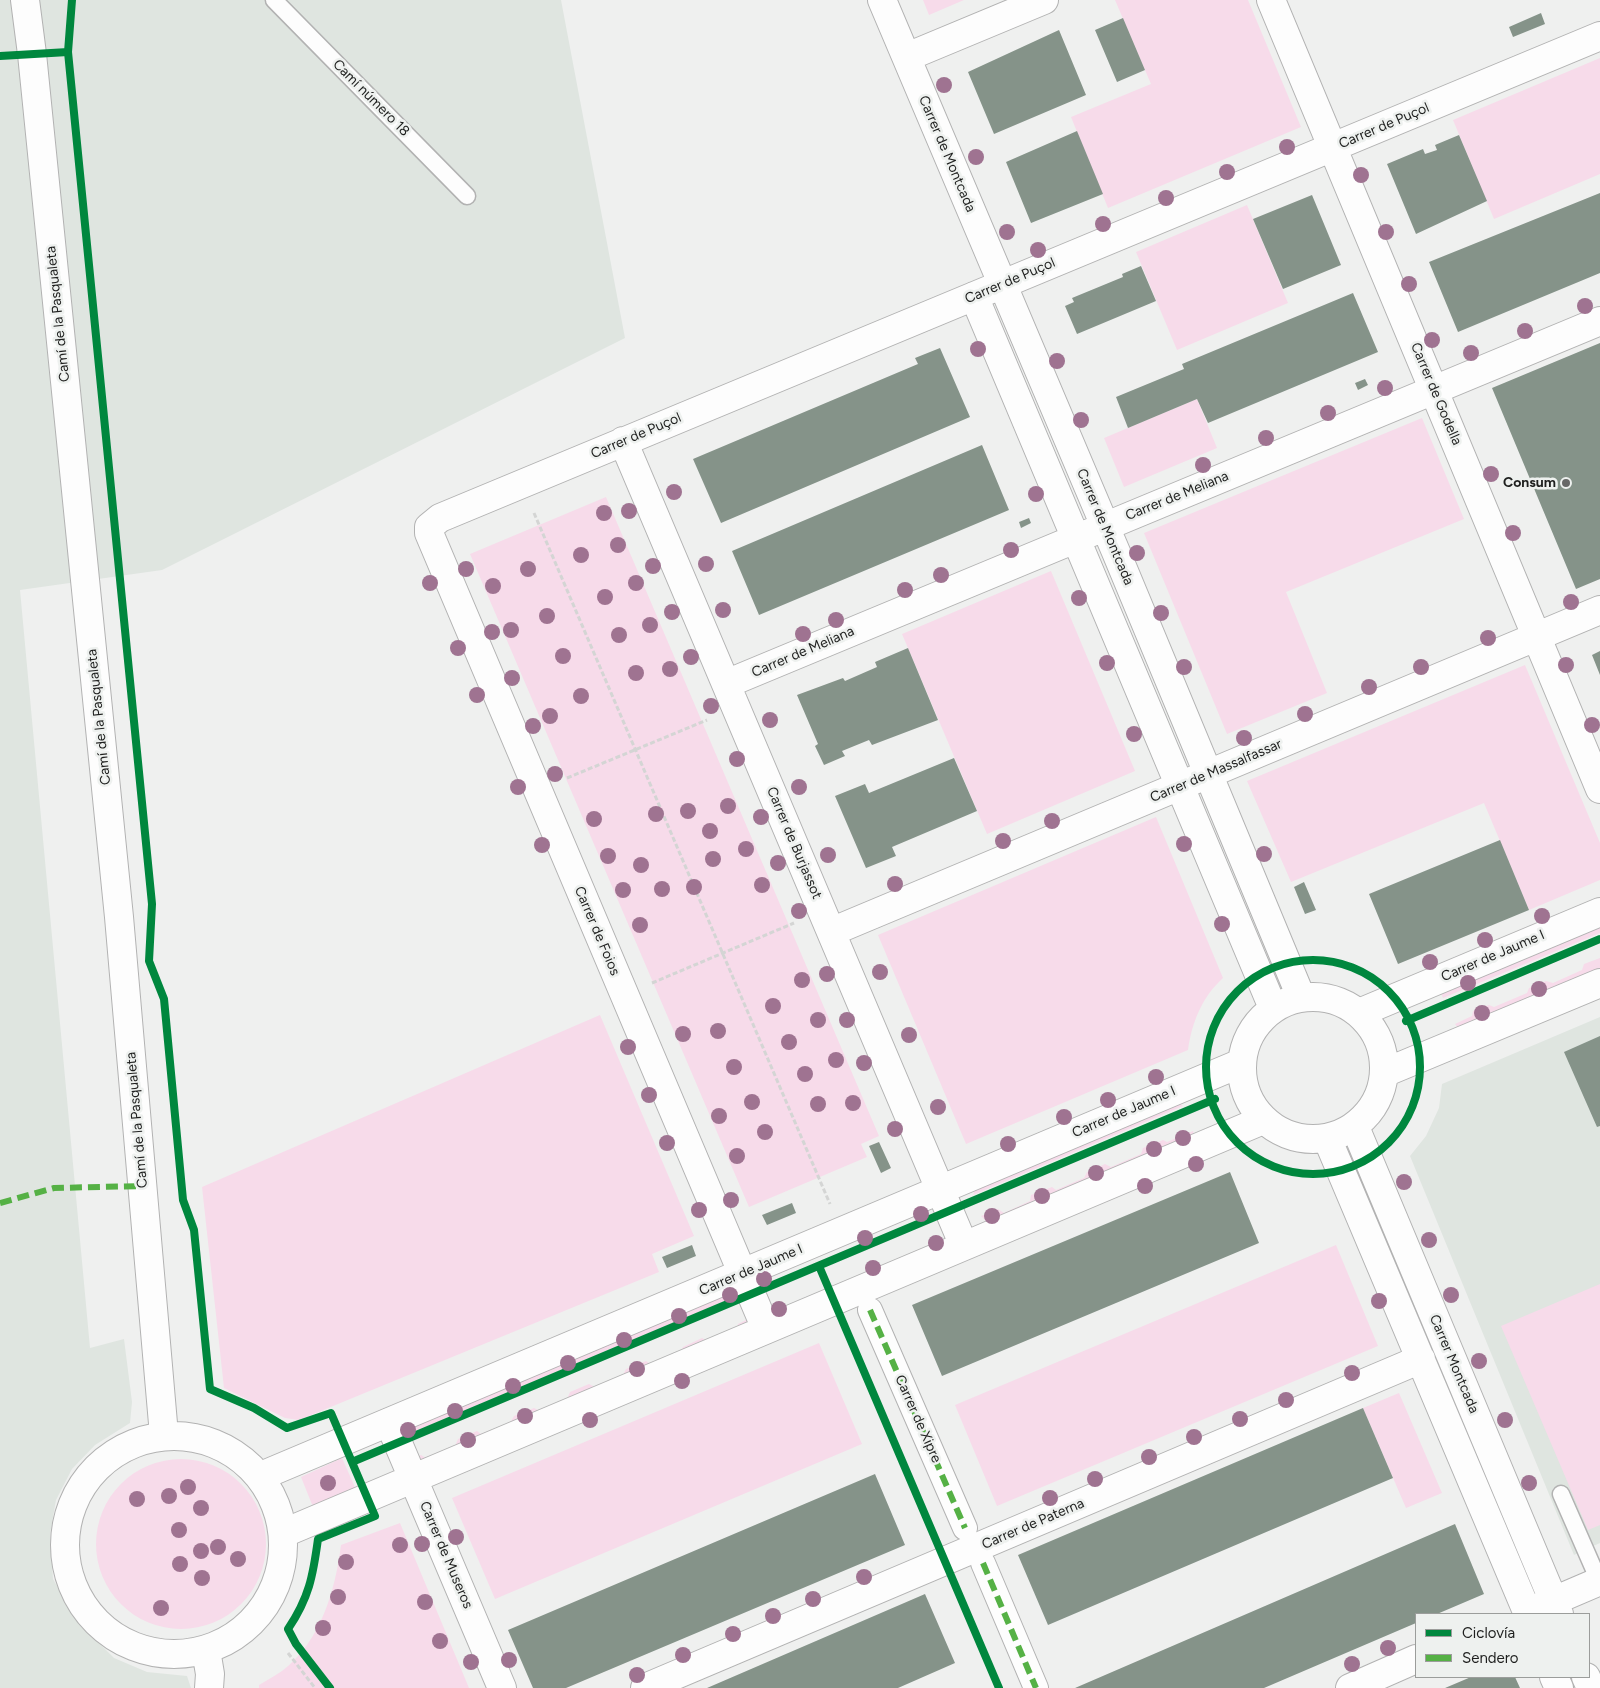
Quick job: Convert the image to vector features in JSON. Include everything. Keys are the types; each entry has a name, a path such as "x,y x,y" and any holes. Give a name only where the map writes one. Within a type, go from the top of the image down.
{"street":[{"name":"Camí de la Pasqualeta","path":"25,0 119,917 164,1435"},
{"path":"882,0 907,57 1044,0"},
{"name":"Carrer de Godella","path":"1271,0 1600,789"},
{"name":"Carrer de Puçol","path":"429,534 428,527 440,518 1600,36"},
{"name":"Carrer de Montcada","path":"907,57 1301,997"},
{"path":"974,296 1272,1008"},
{"name":"Carrer de Meliana","path":"726,684 1600,321"},
{"name":"Carrer de Burjassot","path":"623,441 964,1246"},
{"name":"Carrer de Foios","path":"429,534 766,1329"},
{"name":"Carrer de Massalfassar","path":"831,932 1600,610"},
{"name":"Carrer de Jaume I","path":"1359,1013 1600,912"},
{"path":"1384,1073 1600,983"},
{"path":"1322,996 1342,1002 1359,1013 1374,1030 1383,1050 1384,1073 1380,1094 1370,1112 1354,1127 1327,1138 1304,1140 1282,1133 1263,1120 1250,1103 1243,1084 1241,1063 1246,1042 1256,1023 1272,1008 1301,997 1322,996"},
{"name":"Carrer de Jaume I","path":"261,1476 1241,1063"},
{"path":"284,1533 1263,1120"},
{"name":"Carrer Montcada","path":"1354,1127 1556,1608"},
{"name":"Carrer Montcada","path":"1327,1138 1526,1613"},
{"name":"Carrer de Xipre","path":"870,1310 965,1528"},
{"name":"Carrer de Paterna","path":"645,1688 1421,1359"},
{"name":"Carrer de Museros","path":"390,1422 502,1688"},
{"path":"164,1435 201,1438 234,1452 261,1476 276,1503 284,1533 282,1571 266,1606 240,1633 206,1650 170,1655 134,1647 110,1633 102,1628 79,1600 66,1566 65,1529 76,1494 98,1465 129,1445 164,1435"},
{"path":"983,1563 1036,1688"},
{"path":"1531,1613 1556,1608 1600,1581"},
{"path":"206,1650 210,1674 209,1688"},
{"path":"1350,1688 1415,1660"}],"lane":[{"name":"Camí número 18","path":"274,0 468,196"},
{"path":"1561,1494 1600,1581"}],"path":[{"path":"531,506 637,749 832,1209"},
{"path":"561,781 710,719"},
{"path":"648,984 796,922"},
{"path":"288,1653 315,1688"}],"shaded area":[{"path":"0,0 561,0 625,338 162,570 20,590 90,1348 124,1339 132,1402 130,1423 95,1445 72,1469 56,1500 50,1534 53,1579 77,1621 114,1658 147,1672 187,1676 191,1688 0,1688"},
{"path":"923,0 964,0 929,15"},
{"path":"1115,0 1248,0 1301,127 1108,208 1071,117 1151,84"},
{"path":"1600,58 1600,174 1494,219 1453,120"},
{"path":"1247,205 1288,303 1177,350 1136,252"},
{"path":"1197,399 1217,448 1124,487 1104,438"},
{"path":"1422,418 1464,519 1286,592 1327,693 1227,734 1144,533"},
{"path":"606,497 879,1136 861,1144 867,1157 749,1207 470,554"},
{"path":"1051,571 1135,771 987,834 902,634"},
{"path":"1525,665 1600,843 1600,880 1529,910 1484,803 1291,882 1247,781"},
{"path":"1156,817 1223,978 1209,993 1199,1011 1192,1030 1188,1050 966,1144 878,935"},
{"path":"1600,923 1600,933 1443,998 1441,993"},
{"path":"1600,958 1600,972 1459,1029 1455,1024 1472,1016 1473,1011 1489,1005 1494,1007 1527,993 1529,988 1546,981 1553,983 1582,970 1584,964"},
{"path":"600,1015 694,1236 652,1254 659,1272 299,1420 285,1418 224,1388 202,1187"},
{"path":"1600,1017 1600,1543 1574,1555 1410,1156 1426,1136 1439,1108 1442,1084"},
{"path":"1179,1103 1183,1106 973,1195 976,1187"},
{"path":"1193,1131 1194,1134 989,1224 981,1216 998,1209 1004,1213 1030,1201 1031,1195 1052,1187 1056,1190 1084,1178 1087,1172 1105,1164 1111,1167 1141,1154 1143,1148 1163,1140 1167,1142"},
{"path":"1336,1245 1378,1346 997,1506 955,1405"},
{"path":"1600,1284 1600,1525 1588,1530 1501,1326"},
{"path":"730,1293 737,1296 404,1436 407,1429"},
{"path":"748,1319 749,1324 427,1467 413,1459 421,1455 426,1458 455,1446 458,1439 477,1431 481,1434 510,1423 514,1416 534,1408 538,1410 567,1399 570,1392 589,1384 595,1387 623,1375 626,1369 646,1361 652,1365 680,1353 683,1347 702,1338 707,1341 737,1328 738,1324"},
{"path":"819,1343 862,1444 495,1599 452,1498"},
{"path":"1399,1393 1442,1493 1406,1508 1363,1408"},
{"path":"342,1458 358,1494 313,1507 301,1477"},
{"path":"189,1459 214,1465 235,1478 247,1490 263,1519 266,1544 265,1561 260,1577 247,1598 235,1610 206,1626 173,1629 148,1623 127,1610 115,1598 99,1569 96,1536 102,1511 115,1490 127,1478 156,1462"},
{"path":"400,1523 469,1688 259,1688 259,1685 282,1671 295,1659 307,1645 316,1630 324,1614 335,1580 341,1545"}],"building":[{"path":"1541,13 1545,24 1513,37 1509,27"},
{"path":"1123,18 1145,70 1117,82 1095,30"},
{"path":"1059,30 1086,95 994,134 968,72"},
{"path":"1077,131 1103,194 1031,223 1006,162"},
{"path":"1459,135 1487,201 1416,234 1387,164 1423,149 1425,154 1437,150 1435,145"},
{"path":"1600,193 1600,273 1458,332 1429,262"},
{"path":"1312,195 1341,265 1283,289 1253,219"},
{"path":"1141,266 1156,301 1077,334 1065,306 1074,302 1072,298 1123,277 1122,274"},
{"path":"1353,293 1378,352 1208,423 1197,399 1128,428 1116,397 1184,369 1182,364"},
{"name":"Consum","path":"1600,343 1600,579 1576,589 1492,388"},
{"path":"940,348 970,417 721,523 693,459 918,364 915,358"},
{"path":"1365,379 1368,385 1358,390 1355,383"},
{"path":"982,445 1009,510 759,615 732,551"},
{"path":"1029,518 1031,523 1021,528 1019,522"},
{"path":"908,648 938,720 872,745 869,740 842,751 845,756 824,765 815,746 818,744 797,695 843,678 845,681 877,667 875,662"},
{"path":"1600,651 1600,675 1592,655"},
{"path":"954,758 977,811 892,847 896,856 866,868 835,796 865,784 869,793"},
{"path":"1500,840 1529,910 1398,964 1369,894"},
{"path":"1304,882 1316,910 1305,914 1294,887"},
{"path":"1600,1036 1600,1126 1597,1127 1564,1052"},
{"path":"879,1142 891,1168 881,1173 869,1146"},
{"path":"1230,1172 1259,1243 942,1376 912,1305"},
{"path":"792,1203 796,1213 767,1225 762,1215"},
{"path":"692,1245 696,1256 667,1268 662,1257"},
{"path":"1363,1408 1393,1478 1048,1625 1018,1555"},
{"path":"875,1474 905,1545 566,1688 533,1688 508,1630"},
{"path":"1455,1524 1484,1594 1439,1613 1415,1613 1415,1623 1264,1688 1075,1688"},
{"path":"925,1594 955,1663 898,1688 707,1688"},
{"path":"1469,1678 1515,1678 1520,1688 1445,1688"}],"marked path":[{"path":"0,1203 54,1188 142,1186"},
{"path":"870,1310 965,1528"},
{"path":"983,1563 1036,1688"}],"cycle path":[{"path":"72,0 68,52 152,904 149,961 164,999 183,1200 194,1230 210,1389 254,1408 287,1428 331,1413 375,1516 318,1539 309,1586 301,1607 288,1629 296,1644 330,1688"},
{"path":"0,56 68,52"},
{"path":"1406,1021 1600,939"},
{"path":"1313,960 1344,965 1363,973 1381,985 1395,999 1407,1017 1415,1036 1420,1067 1415,1098 1407,1117 1395,1135 1381,1149 1363,1161 1344,1169 1313,1174 1282,1169 1263,1161 1245,1149 1231,1135 1219,1117 1211,1098 1206,1067 1211,1036 1219,1017 1231,999 1245,985 1263,973 1282,965 1313,960"},
{"path":"352,1462 1215,1099"},
{"path":"819,1266 999,1688"}],"place":[{"name":"Consum","path":"1566,483"}]}
